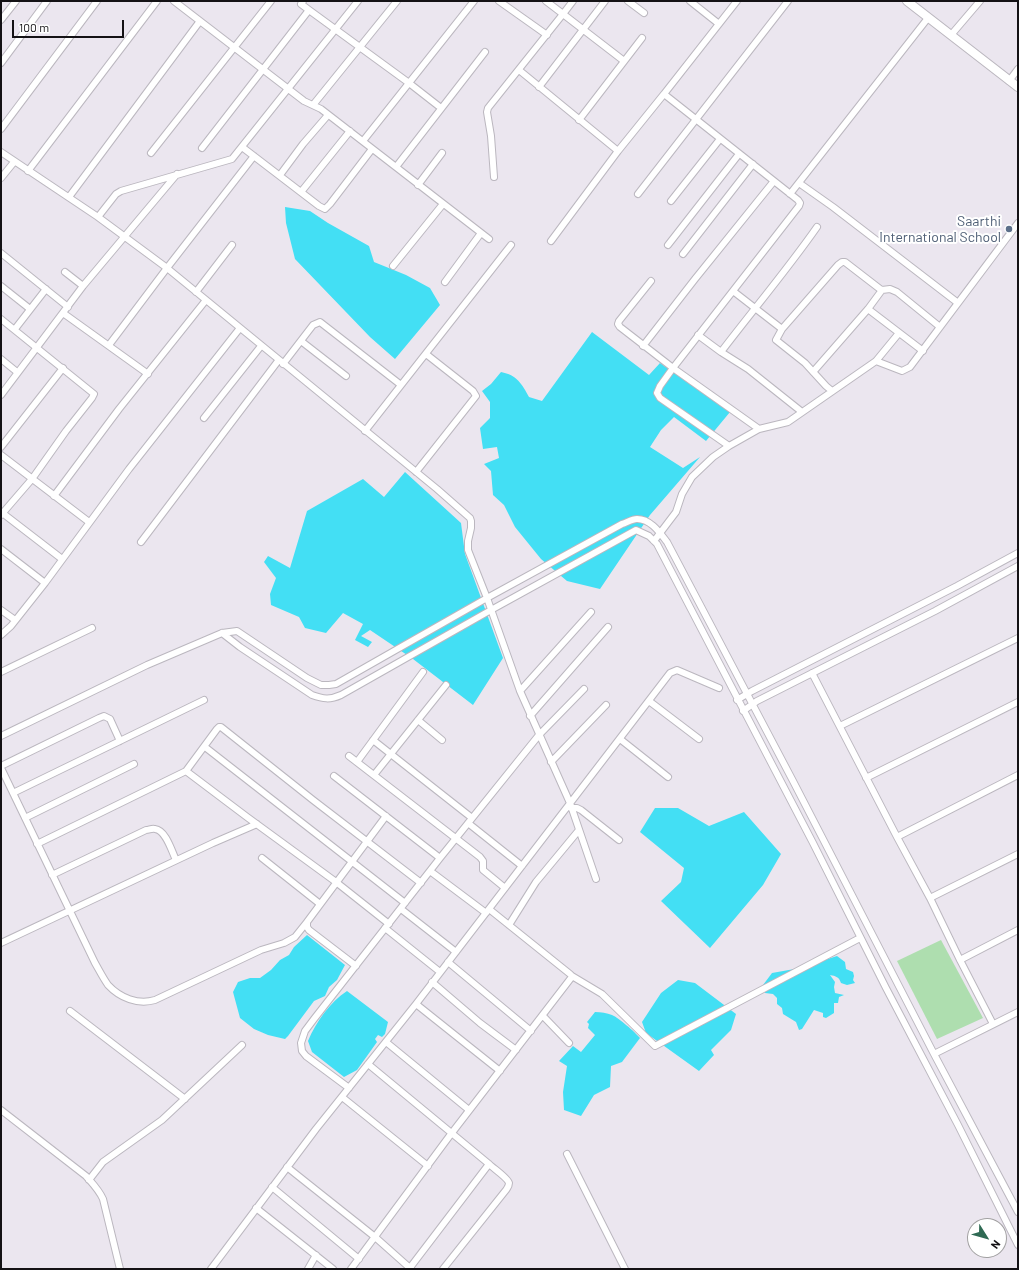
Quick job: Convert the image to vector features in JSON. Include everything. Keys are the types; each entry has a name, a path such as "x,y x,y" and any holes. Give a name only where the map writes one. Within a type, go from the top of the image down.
{"street":[{"path":"1,20 16,1"},
{"path":"1,63 47,1"},
{"path":"1,129 97,1"},
{"path":"28,171 157,1"},
{"path":"174,1 288,89 307,103 318,107 350,131 489,239"},
{"path":"98,217 116,194 177,174 232,159 358,1"},
{"path":"313,105 359,46 397,1"},
{"path":"363,141 474,1"},
{"path":"499,1 547,35"},
{"path":"546,1 624,61"},
{"path":"494,177 491,136 487,112 488,108 573,1"},
{"path":"539,87 606,1"},
{"path":"628,1 644,13"},
{"path":"690,1 719,24"},
{"path":"550,241 618,151 737,1"},
{"path":"638,194 788,1"},
{"path":"907,1 1018,87"},
{"path":"951,35 980,1"},
{"path":"151,153 235,48 269,2"},
{"path":"300,2 335,30 359,46 441,108"},
{"path":"202,148 309,10"},
{"path":"790,194 928,18"},
{"path":"69,197 200,21"},
{"path":"578,120 642,38"},
{"path":"396,167 485,52"},
{"path":"1009,81 1018,69"},
{"path":"519,70 578,120 618,151"},
{"path":"664,94 800,203 733,292 698,335 658,390 658,396 729,446"},
{"path":"280,175 303,144 328,115"},
{"path":"301,192 350,131"},
{"path":"671,201 720,139"},
{"path":"242,147 325,209 372,149"},
{"path":"1,152 98,217 167,268 470,518 471,528 468,541 468,550 530,716 571,806 596,878"},
{"path":"418,185 442,153"},
{"path":"668,245 739,154"},
{"path":"109,346 167,268 254,156"},
{"path":"1,178 14,162"},
{"path":"683,254 752,164"},
{"path":"1,394 4,385 17,372 37,347 83,286 126,237 177,174"},
{"path":"643,346 774,181"},
{"path":"799,183 958,303"},
{"path":"393,266 443,204"},
{"path":"876,361 902,371 910,368 1018,223"},
{"path":"721,352 817,227"},
{"path":"445,282 481,233"},
{"path":"196,292 232,245"},
{"path":"365,432 511,245"},
{"path":"1,253 68,306"},
{"path":"832,391 805,363 776,340 782,329 842,262 848,263 882,290 890,289 897,292 940,327"},
{"path":"65,272 83,286"},
{"path":"651,281 622,317 618,324 620,327 643,346 759,429"},
{"path":"1,286 30,309"},
{"path":"15,329 46,289"},
{"path":"813,372 868,309 882,290"},
{"path":"733,292 782,329"},
{"path":"54,496 118,409 148,374 206,300"},
{"path":"868,309 923,351"},
{"path":"63,312 148,374"},
{"path":"1,319 94,394 32,479 1,513 62,559"},
{"path":"141,542 281,362 301,341 313,325 320,322 401,385"},
{"path":"1,635 45,583 129,469 240,328"},
{"path":"654,541 676,512 682,494 692,477 713,457 759,429 788,422 876,361 899,333"},
{"path":"698,335 748,369 802,412"},
{"path":"301,341 346,376"},
{"path":"204,418 261,346"},
{"path":"416,472 476,396 473,390 426,354"},
{"path":"1,359 17,372"},
{"path":"1,448 63,368"},
{"path":"1,455 89,522"},
{"path":"1,736 147,664 222,633 237,630 307,678 321,685 329,686 622,524 636,519 651,524 667,542 1018,1212"},
{"path":"222,633 240,647 312,695 322,699 332,699 636,530 649,536 657,544 737,700 813,843 860,938 958,1125 1018,1245"},
{"path":"1,549 45,583"},
{"path":"737,700 1018,553"},
{"path":"743,711 757,701 1018,566"},
{"path":"1,610 15,620"},
{"path":"520,691 591,612"},
{"path":"530,716 608,627"},
{"path":"1,672 92,628"},
{"path":"840,726 1018,638"},
{"path":"211,1269 287,1167 416,1004 522,866 571,806 670,673 677,670 719,688"},
{"path":"357,762 423,672"},
{"path":"812,673 897,838 930,898 993,1024"},
{"path":"374,775 446,685"},
{"path":"349,1088 306,1056 302,1051 301,1043 305,1031 430,870 539,735 584,689"},
{"path":"13,794 120,740 204,700"},
{"path":"649,701 699,739"},
{"path":"866,778 1018,702"},
{"path":"552,762 606,705"},
{"path":"120,740 110,719 104,716 1,767 85,943 108,984 124,997 142,1002 155,1000 261,950 284,943 295,937 386,816"},
{"path":"418,720 442,740"},
{"path":"37,844 186,771 219,727 224,729 313,800 421,882"},
{"path":"620,739 668,777"},
{"path":"373,740 472,818"},
{"path":"205,747 405,903"},
{"path":"349,756 480,856 483,861 483,870 505,888"},
{"path":"25,818 134,764"},
{"path":"186,771 336,882 440,972"},
{"path":"897,838 1018,775"},
{"path":"334,776 440,858"},
{"path":"571,806 581,810 619,840"},
{"path":"1,943 213,842 257,824"},
{"path":"468,824 522,866"},
{"path":"52,875 146,830 154,828 162,832 165,836 176,860"},
{"path":"508,926 536,882 579,830"},
{"path":"930,898 1018,854"},
{"path":"262,858 320,904"},
{"path":"430,870 508,926 572,976 602,994 655,1046 860,938"},
{"path":"401,909 456,952"},
{"path":"307,922 307,927 309,930 356,966"},
{"path":"960,960 1018,930"},
{"path":"448,962 532,1031"},
{"path":"351,1269 451,1134 570,982 572,976"},
{"path":"432,982 480,1023 516,1050"},
{"path":"416,1004 500,1071"},
{"path":"70,1011 185,1099"},
{"path":"934,1054 1018,1012"},
{"path":"543,1016 569,1043"},
{"path":"386,1042 470,1110"},
{"path":"89,1180 103,1162 162,1120 242,1045"},
{"path":"368,1064 508,1181 509,1186 443,1269"},
{"path":"342,1097 428,1166"},
{"path":"1,1110 89,1180 100,1192 120,1269"},
{"path":"567,1154 625,1269"},
{"path":"287,1167 375,1236 410,1269 489,1164"},
{"path":"272,1187 359,1259"},
{"path":"256,1208 333,1269"},
{"path":"308,1269 316,1255"}],"green space":[{"path":"941,940 983,1018 937,1039 897,961"}],"water":[{"path":"285,207 310,211 369,246 374,262 406,275 430,288 440,305 395,359 370,337 295,259 286,223"},
{"path":"592,332 649,375 660,363 730,412 706,441 674,417 661,430 650,447 683,468 700,457 650,515 600,589 567,581 541,559 515,527 504,505 493,495 491,471 484,464 499,458 497,447 483,449 480,428 490,418 490,402 482,391 491,384 501,372 507,373 515,378 524,388 529,397 542,401"},
{"path":"405,472 461,523 465,554 503,658 473,705 413,659 370,630 361,636 372,642 368,647 355,640 363,624 343,613 326,633 305,628 299,617 271,605 270,594 276,578 264,562 268,556 290,568 307,511 363,479 384,497"},
{"path":"655,808 678,808 709,826 744,812 781,854 763,885 710,948 661,901 681,882 684,868 640,832"},
{"path":"307,935 345,965 337,980 329,987 325,996 314,1001 285,1039 268,1035 254,1029 240,1018 233,992 238,982 250,978 260,978 271,970 280,960 289,955 294,947"},
{"path":"837,956 845,962 846,969 853,972 853,980 855,983 847,985 841,983 837,977 830,975 835,982 835,993 844,995 839,997 838,1003 834,1003 834,1013 826,1018 823,1017 823,1013 814,1010 802,1029 799,1030 796,1022 783,1014 782,1008 777,1004 777,998 773,994 765,993 763,985 772,973 800,968"},
{"path":"678,980 695,983 736,1014 731,1030 711,1050 714,1055 699,1071 646,1033 642,1022 661,993"},
{"path":"347,991 388,1022 385,1034 382,1037 378,1035 375,1039 377,1042 357,1070 344,1077 312,1052 308,1041 324,1013"},
{"path":"595,1012 612,1015 627,1025 640,1038 622,1062 611,1066 610,1087 594,1095 581,1116 564,1110 563,1092 567,1066 559,1061 573,1046 581,1052 595,1035 588,1028 589,1024 587,1022"}],"place":[{"name":"Saarthi International School","path":"1009,229"}]}
